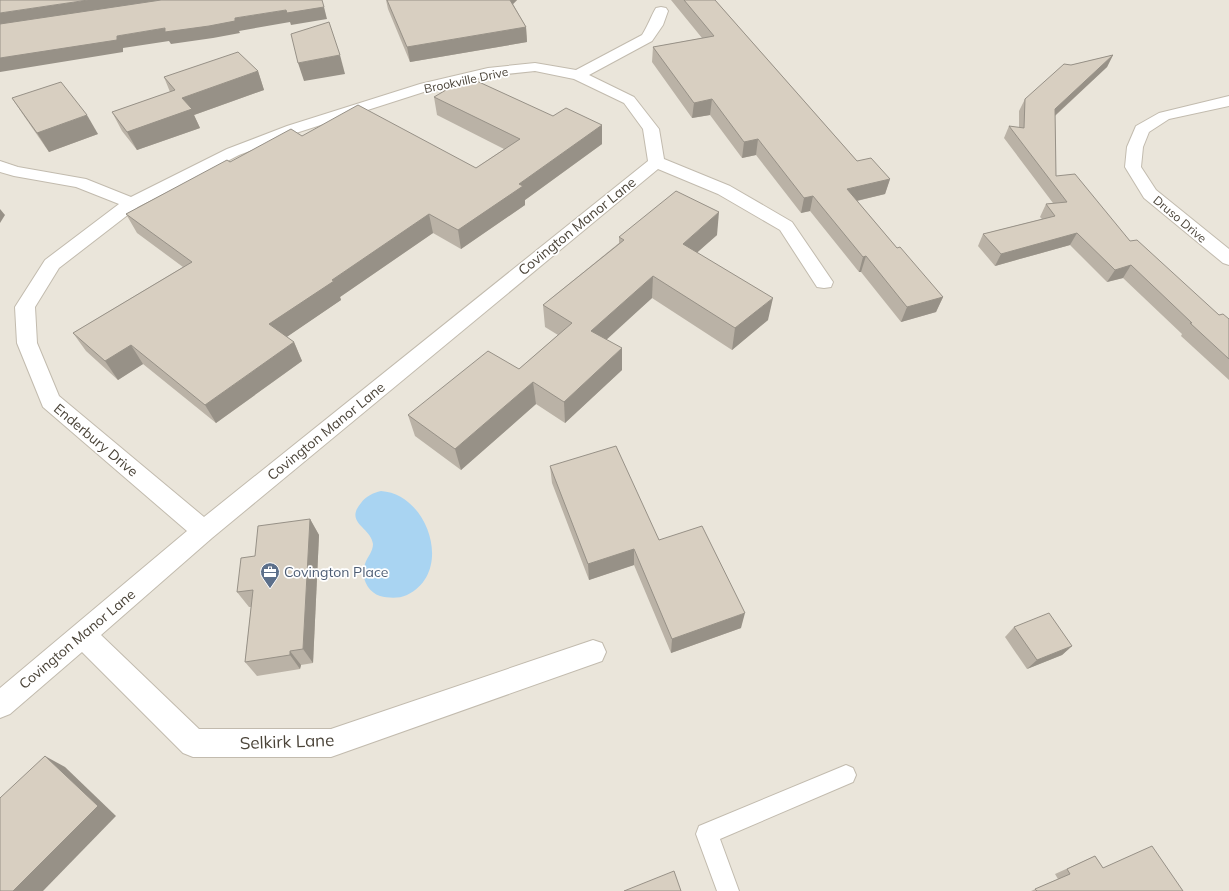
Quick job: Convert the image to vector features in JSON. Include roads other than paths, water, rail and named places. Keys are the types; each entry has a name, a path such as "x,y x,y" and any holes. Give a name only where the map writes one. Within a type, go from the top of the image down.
{"street":[{"path":"578,75 647,38 656,25 661,11"},
{"name":"Brookville Drive","path":"132,203 233,152 293,129 425,87 488,72 535,67 578,75 629,100 651,129 656,162"},
{"name":"Druso Drive","path":"1229,101 1164,116 1142,129 1135,147 1134,167 1150,194 1229,259"},
{"path":"656,162 724,190 786,226 824,282"},
{"name":"Covington Manor Lane","path":"0,705 204,531 656,162"},
{"path":"0,166 14,171 80,183 132,203"},
{"name":"Enderbury Drive","path":"132,203 52,264 25,307 27,343 50,401 204,531"},
{"name":"Selkirk Lane","path":"82,634 194,744 331,743 593,652"}],"lane":[{"path":"728,891 707,834 846,775"}],"water":[{"path":"381,491 398,495 412,505 423,519 430,536 432,553 430,570 421,584 407,595 400,597 393,598 375,594 368,587 363,574 366,561 372,550 373,544 368,533 360,525 355,515 365,498"}],"place":[{"name":"Covington Place","path":"270,589"}]}
